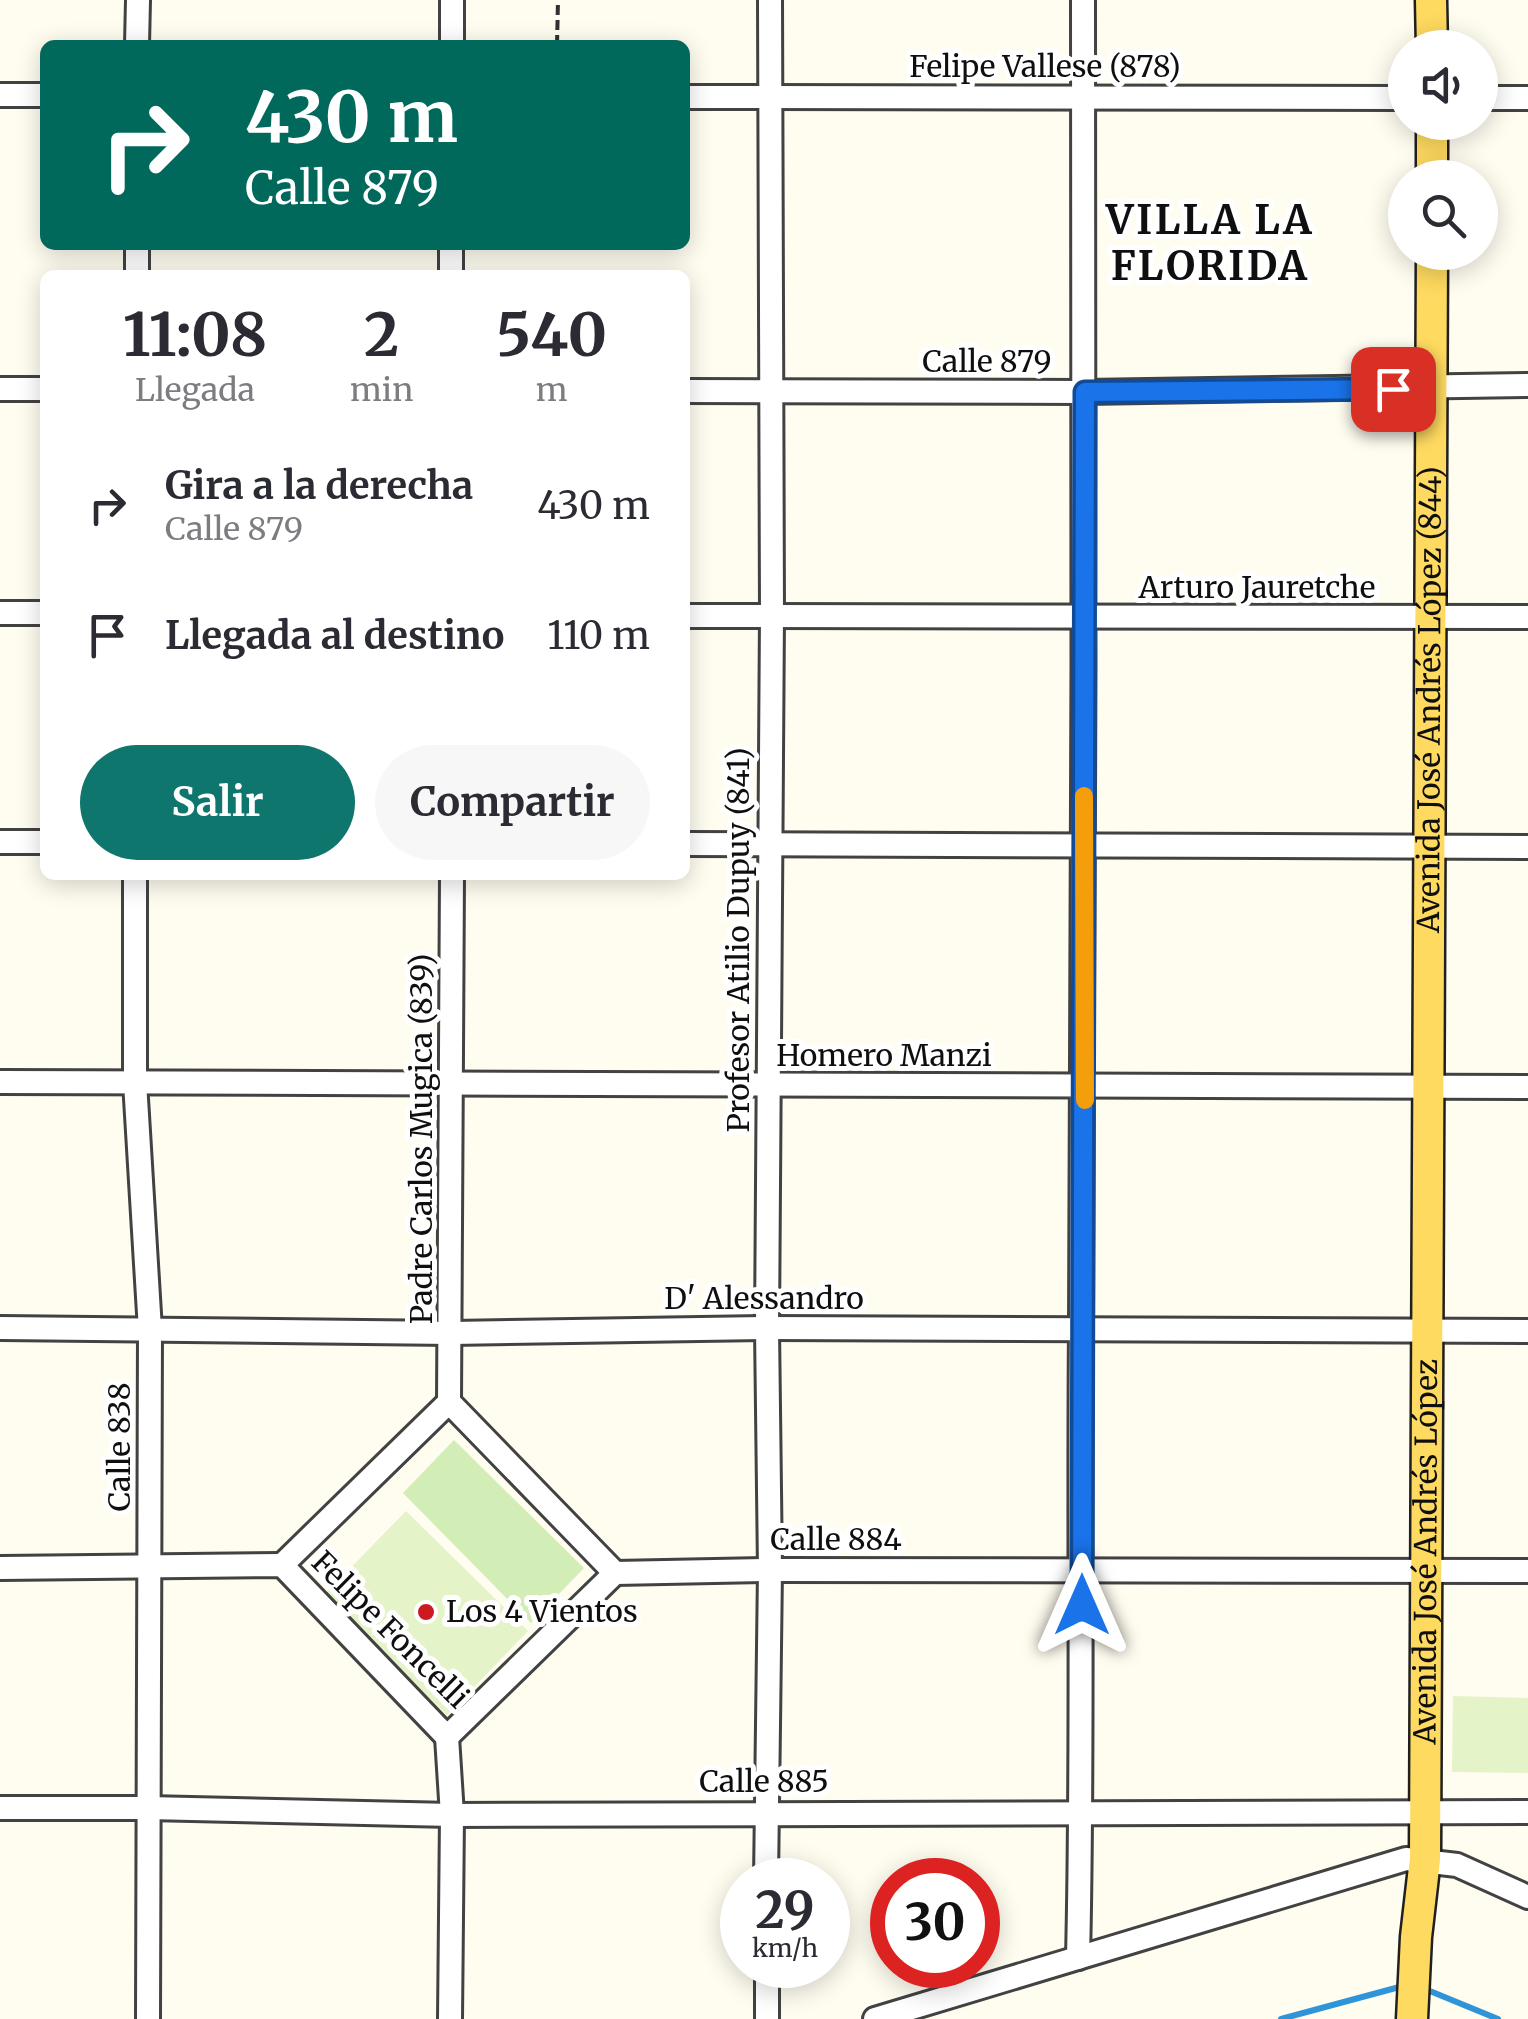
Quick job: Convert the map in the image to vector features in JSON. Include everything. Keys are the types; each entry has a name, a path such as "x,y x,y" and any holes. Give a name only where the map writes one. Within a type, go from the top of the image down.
{"main road":[{"path":"1431,0 1432,30"},
{"name":"Avenida José Andrés López (844)","path":"1430,1086 1428,618 1432,270"},
{"name":"Avenida José Andrés López","path":"1412,2019 1424,1871 1430,1086"}],"street":[{"path":"137,40 138,0"},
{"path":"452,0 452,40"},
{"name":"Profesor Atilio Dupuy (841)","path":"766,1858 770,1570 770,0"},
{"path":"1078,1958 1085,1087 1083,0"},
{"path":"0,95 40,95"},
{"name":"Felipe Vallese (878)","path":"690,97 1388,98"},
{"path":"1498,98 1528,98"},
{"name":"Calle 879","path":"690,392 1085,392 1528,384"},
{"path":"0,389 40,389"},
{"path":"0,613 40,613"},
{"name":"Arturo Jauretche","path":"690,616 1528,617"},
{"path":"0,842 40,842"},
{"path":"690,844 1528,847"},
{"name":"Calle 838","path":"135,880 135,1082 150,1330 148,2019"},
{"name":"Padre Carlos Mugica (839)","path":"449,1402 452,880"},
{"name":"Homero Manzi","path":"0,1082 1528,1087"},
{"name":"D' Alessandro","path":"0,1328 452,1333 767,1328 1528,1331"},
{"path":"282,1565 449,1402 615,1572"},
{"name":"Felipe Foncelli","path":"0,1568 282,1565 446,1737 615,1572"},
{"name":"Calle 884","path":"615,1572 1528,1572"},
{"path":"446,1737 452,1815 450,2019"},
{"name":"Calle 885","path":"0,1808 452,1815 1528,1812"},
{"path":"875,2019 1383,1866 1424,1871 1457,1865 1528,1897"},
{"path":"767,1988 767,2019"}],"path":[{"path":"557,40 558,0"}],"green space":[{"path":"454,1440 584,1568 531,1623 403,1493"},
{"name":"Los 4 Vientos","path":"406,1511 528,1631 447,1715 325,1594"},
{"path":"1453,1696 1528,1698 1528,1773 1452,1772"}],"waterway":[{"path":"1281,2019 1403,1986"},
{"path":"1425,1989 1498,2019"}],"slow traffic":[{"path":"1084,796 1085,1100"}],"place":[{"name":"Los 4 Vientos","path":"426,1612"}],"district":[{"name":"VILLA LA FLORIDA","path":"1210,243"}],"route":[{"path":"1082,1605 1085,392 1393,389"}]}
